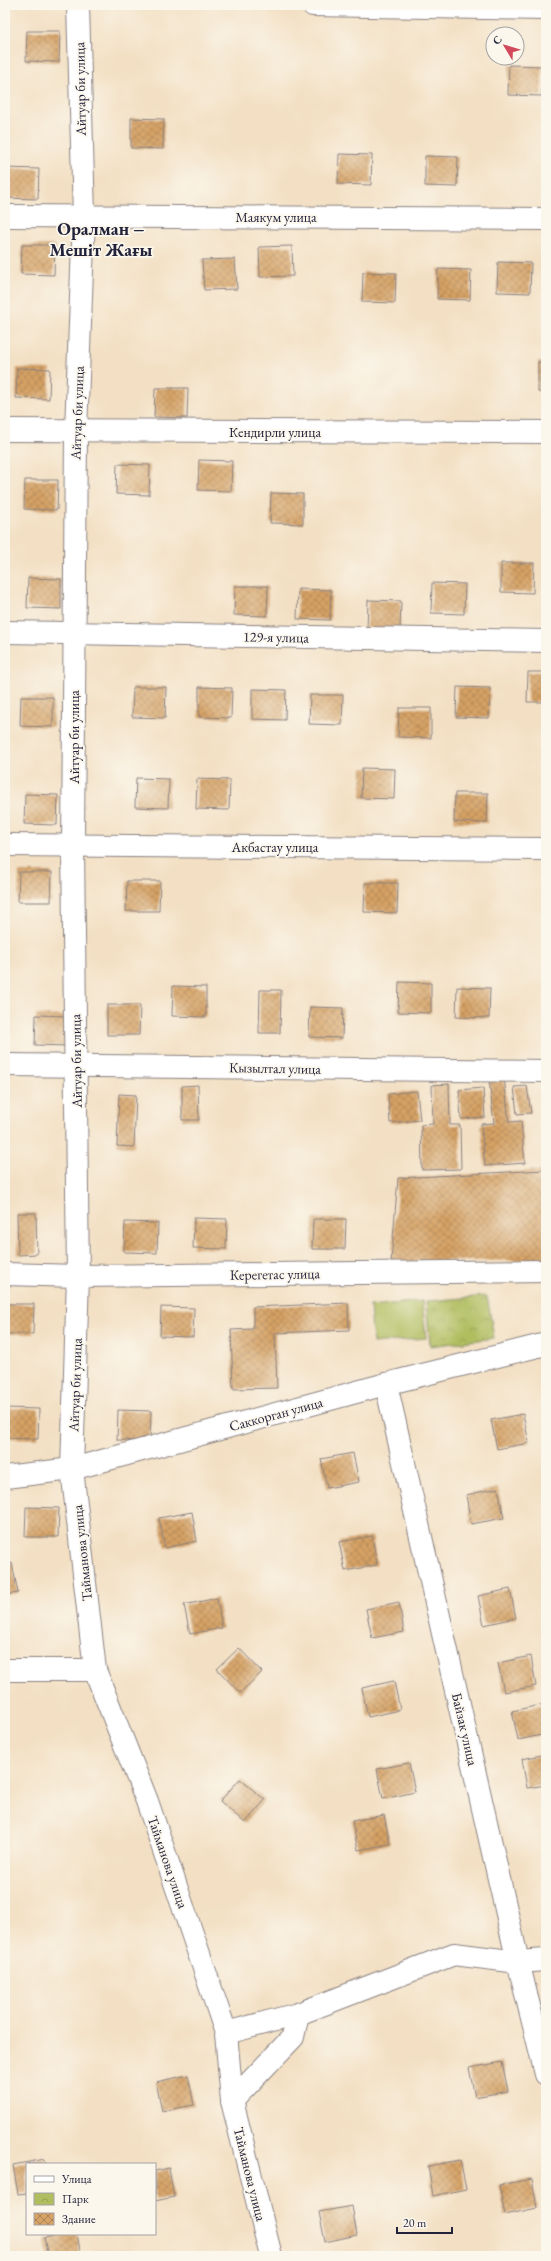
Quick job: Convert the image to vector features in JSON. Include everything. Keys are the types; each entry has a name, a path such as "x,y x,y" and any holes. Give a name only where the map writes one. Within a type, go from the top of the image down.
{"street":[{"name":"Айтуар би улица","path":"72,1469 78,1276 73,846 74,633 76,431 84,216 78,5"},
{"path":"313,5 546,9"},
{"name":"Маякум улица","path":"5,216 546,219"},
{"name":"Кендирли улица","path":"5,430 546,432"},
{"name":"129-я улица","path":"5,632 546,641"},
{"name":"Акбастау улица","path":"5,845 546,849"},
{"name":"Кызылтал улица","path":"5,1065 546,1071"},
{"name":"Керегетас улица","path":"5,1274 78,1276 546,1271"},
{"name":"Саккорган улица","path":"5,1477 72,1469 386,1384 546,1344"},
{"name":"Байзак улица","path":"386,1384 518,1962 546,2074"},
{"name":"Тайманова улица","path":"72,1469 95,1670 147,1801 226,2033 232,2100 271,2256"},
{"path":"5,1670 95,1670"},
{"path":"226,2033 298,2014 454,1954 518,1962 546,1960"},
{"path":"232,2100 293,2038 298,2014"}],"green space":[{"path":"487,1296 494,1338 430,1346 426,1301"},
{"path":"422,1301 426,1338 373,1343 370,1306"}],"building":[{"path":"27,31 60,31 59,62 26,61"},
{"path":"509,66 542,66 542,96 508,95"},
{"path":"131,118 164,119 163,149 131,148"},
{"path":"339,154 372,155 371,185 338,184"},
{"path":"425,156 458,157 457,187 425,186"},
{"path":"6,168 39,169 38,199 5,198"},
{"path":"22,245 55,245 54,275 21,274"},
{"path":"292,246 293,276 260,277 259,247"},
{"path":"235,259 237,289 204,290 202,260"},
{"path":"498,262 531,263 530,293 497,292"},
{"path":"438,269 471,270 470,300 437,299"},
{"path":"363,272 396,273 395,303 362,302"},
{"path":"538,362 546,362 546,392 538,392"},
{"path":"17,368 50,369 49,399 16,398"},
{"path":"155,388 188,388 187,418 154,417"},
{"path":"199,460 232,461 231,491 198,490"},
{"path":"117,464 150,465 149,495 116,494"},
{"path":"25,480 58,480 57,510 24,509"},
{"path":"271,493 303,494 303,524 270,523"},
{"path":"501,563 534,563 533,593 501,592"},
{"path":"28,578 61,579 61,609 27,608"},
{"path":"432,583 465,584 464,614 431,613"},
{"path":"235,586 268,586 267,616 234,615"},
{"path":"298,589 331,590 330,620 297,619"},
{"path":"368,600 401,601 400,630 367,629"},
{"path":"528,672 546,672 546,702 527,702"},
{"path":"133,687 166,687 165,718 132,717"},
{"path":"199,687 232,688 231,718 199,717"},
{"path":"457,687 490,688 489,718 456,717"},
{"path":"252,689 286,690 285,720 252,719"},
{"path":"310,695 343,695 342,725 309,724"},
{"path":"21,697 53,697 53,727 20,726"},
{"path":"399,708 431,708 431,738 398,737"},
{"path":"362,768 395,769 394,799 361,798"},
{"path":"136,778 169,779 168,808 135,807"},
{"path":"197,779 230,780 229,810 196,809"},
{"path":"455,793 488,793 487,823 454,822"},
{"path":"25,794 58,795 57,825 24,824"},
{"path":"19,872 52,872 51,902 18,902"},
{"path":"127,881 160,881 159,911 126,911"},
{"path":"365,883 398,883 397,913 364,912"},
{"path":"399,982 431,983 431,1013 398,1012"},
{"path":"173,986 206,987 206,1017 172,1016"},
{"path":"457,987 490,988 489,1018 456,1017"},
{"path":"260,990 281,990 280,1033 259,1033"},
{"path":"107,1005 140,1005 139,1035 107,1035"},
{"path":"310,1007 343,1008 342,1038 309,1037"},
{"path":"36,1015 69,1016 68,1046 35,1045"},
{"path":"504,1077 509,1122 521,1121 525,1163 485,1166 481,1124 494,1123 489,1079"},
{"path":"449,1084 450,1125 460,1125 461,1169 422,1170 421,1125 433,1124 432,1085"},
{"path":"198,1085 199,1120 182,1120 182,1086"},
{"path":"527,1086 531,1113 517,1114 514,1087"},
{"path":"483,1088 485,1117 461,1119 459,1090"},
{"path":"417,1091 420,1120 390,1123 388,1094"},
{"path":"119,1094 136,1095 134,1147 117,1146"},
{"path":"544,1170 546,1181 546,1260 391,1262 398,1178"},
{"path":"17,1213 36,1213 37,1254 18,1255"},
{"path":"194,1218 227,1219 226,1249 193,1248"},
{"path":"313,1219 346,1219 345,1249 312,1249"},
{"path":"125,1222 158,1223 157,1253 124,1252"},
{"path":"348,1303 349,1330 275,1333 277,1388 233,1389 231,1330 253,1329 253,1307"},
{"path":"5,1304 34,1304 33,1334 5,1334"},
{"path":"161,1307 194,1308 193,1337 160,1336"},
{"path":"6,1408 39,1409 38,1439 5,1438"},
{"path":"118,1410 151,1411 150,1441 117,1440"},
{"path":"523,1414 529,1443 497,1449 491,1420"},
{"path":"353,1453 359,1482 327,1488 321,1459"},
{"path":"498,1488 504,1518 471,1524 466,1495"},
{"path":"26,1507 59,1508 58,1537 25,1537"},
{"path":"192,1512 197,1541 165,1548 159,1518"},
{"path":"372,1536 377,1565 345,1571 339,1542"},
{"path":"12,1563 18,1593 5,1595 5,1565"},
{"path":"510,1589 516,1618 484,1625 478,1596"},
{"path":"217,1598 222,1628 190,1634 184,1605"},
{"path":"399,1602 404,1632 372,1638 366,1609"},
{"path":"239,1648 262,1672 240,1693 217,1669"},
{"path":"531,1656 536,1686 504,1692 498,1663"},
{"path":"394,1681 400,1710 368,1717 362,1688"},
{"path":"545,1704 546,1734 518,1740 512,1711"},
{"path":"546,1754 546,1785 527,1788 522,1759"},
{"path":"409,1763 415,1792 383,1799 377,1769"},
{"path":"240,1779 265,1800 245,1823 220,1801"},
{"path":"384,1815 390,1844 358,1850 352,1821"},
{"path":"502,2062 508,2091 475,2097 469,2068"},
{"path":"188,2075 194,2105 162,2111 156,2082"},
{"path":"45,2159 46,2163 26,2163 26,2193 18,2194 13,2165"},
{"path":"460,2160 466,2189 433,2196 428,2166"},
{"path":"169,2168 174,2197 156,2201 156,2171"},
{"path":"532,2179 537,2208 505,2215 499,2185"},
{"path":"352,2206 357,2235 325,2242 319,2212"},
{"path":"59,2235 77,2235 81,2256 48,2256 44,2238"}],"district":[{"name":"Оралман – Мешіт Жағы","path":"101,239"}]}
